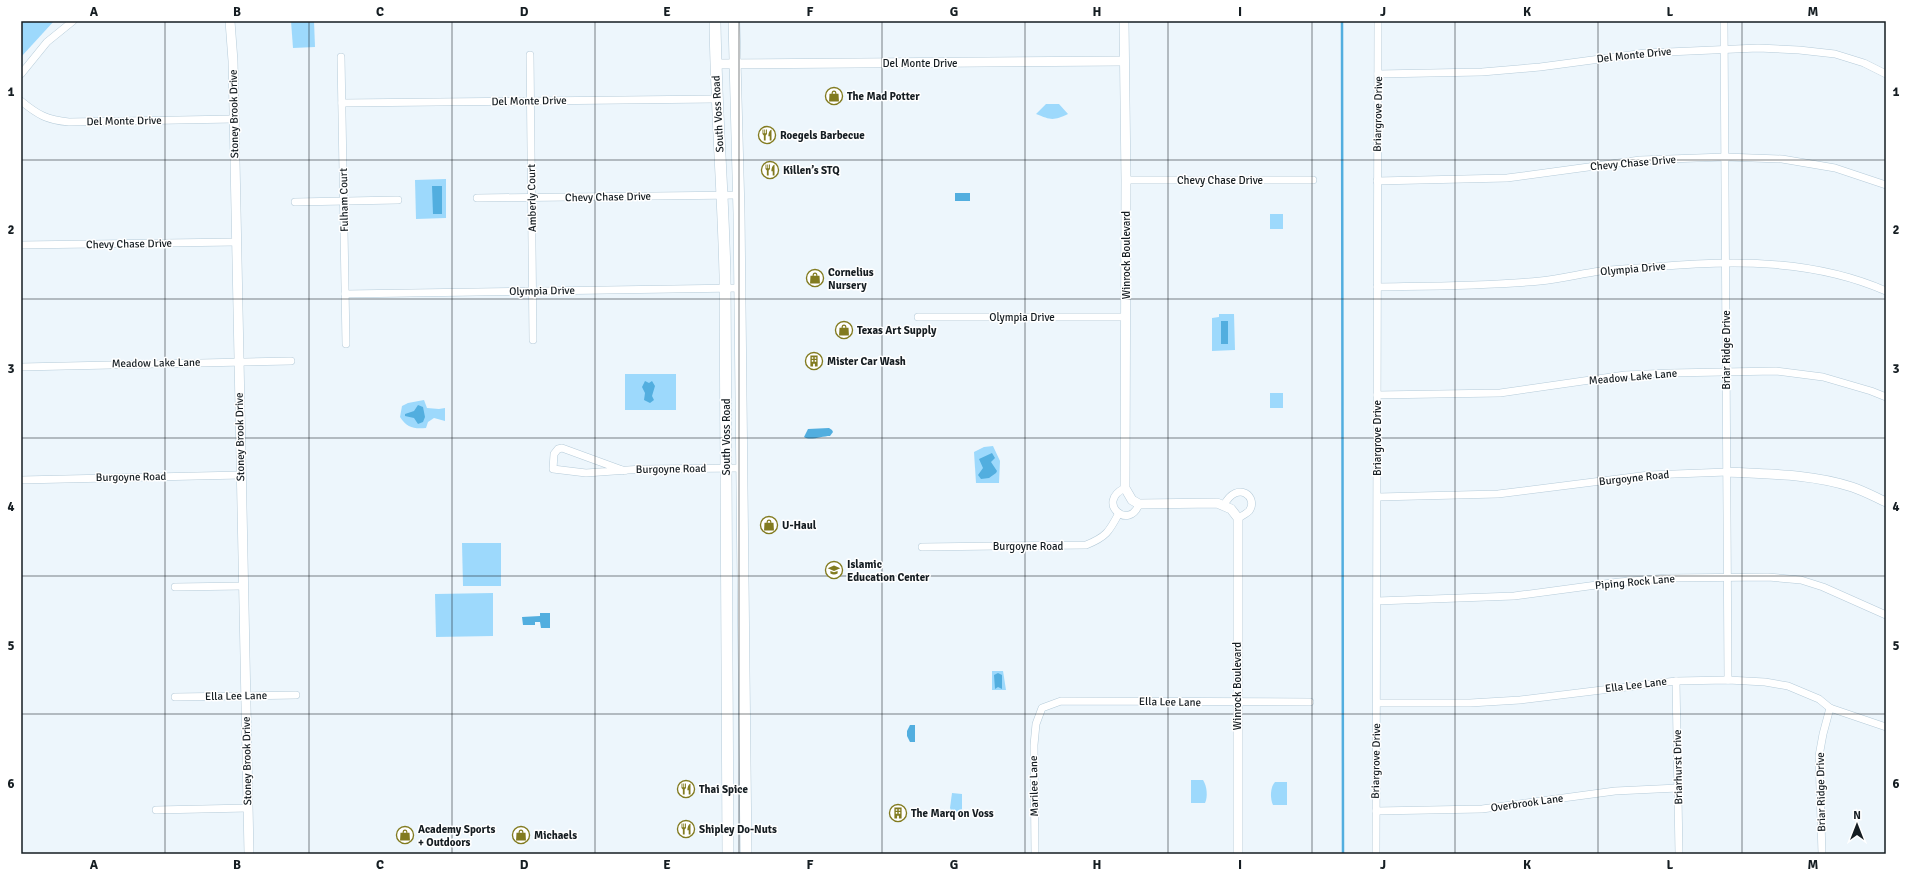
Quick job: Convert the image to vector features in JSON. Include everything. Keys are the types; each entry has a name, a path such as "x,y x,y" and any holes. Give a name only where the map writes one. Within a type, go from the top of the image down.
{"main road":[{"name":"South Voss Road","path":"715,21 716,99 723,195 725,289 728,854"},
{"name":"South Voss Road","path":"734,21 739,195 746,854"},
{"path":"726,576 742,576"},
{"path":"726,677 744,676"},
{"path":"727,781 745,781"}],"street":[{"path":"21,74 47,42 73,21"},
{"name":"Stoney Brook Drive","path":"230,21 234,119 249,854"},
{"name":"Winrock Boulevard","path":"1124,21 1123,61 1126,180 1125,488"},
{"name":"Briargrove Drive","path":"1376,854 1378,21"},
{"name":"Briar Ridge Drive","path":"1724,21 1728,680"},
{"name":"Del Monte Drive","path":"1378,74 1482,72 1540,67 1645,53 1724,49 1799,50 1835,54 1864,63 1886,74"},
{"name":"Amberly Court","path":"530,55 533,340"},
{"name":"Fulham Court","path":"341,57 346,344"},
{"name":"Del Monte Drive","path":"716,64 1123,61"},
{"name":"Del Monte Drive","path":"342,103 716,99"},
{"name":"Del Monte Drive","path":"21,101 53,121 234,119"},
{"name":"Chevy Chase Drive","path":"1377,181 1507,178 1640,160 1725,157 1782,159 1835,168 1886,185"},
{"name":"Chevy Chase Drive","path":"1126,180 1313,180"},
{"name":"Chevy Chase Drive","path":"477,198 739,195"},
{"path":"294,202 398,200"},
{"name":"Chevy Chase Drive","path":"21,246 236,242"},
{"name":"Olympia Drive","path":"1377,287 1484,286 1542,280 1601,271 1676,265 1772,263 1823,271 1872,285 1886,291"},
{"name":"Olympia Drive","path":"346,294 739,288"},
{"name":"Olympia Drive","path":"918,317 1126,317"},
{"name":"Meadow Lake Lane","path":"21,366 292,361"},
{"name":"Meadow Lake Lane","path":"1377,395 1500,393 1625,375 1726,371 1776,371 1823,377 1886,397"},
{"name":"Burgoyne Road","path":"625,471 590,459 566,448 555,451 553,457 553,469 586,473 742,468"},
{"name":"Burgoyne Road","path":"1378,497 1498,494 1649,475 1727,472 1791,475 1823,480 1852,488 1886,502"},
{"name":"Burgoyne Road","path":"21,480 241,475"},
{"path":"1139,504 1136,511 1125,516 1119,513 1113,504 1114,497 1118,492 1125,488 1132,500 1139,504 1224,504 1231,509 1238,518 1248,512 1251,506 1251,498 1246,493 1240,491 1233,493 1228,497 1224,504"},
{"name":"Burgoyne Road","path":"922,547 1086,545 1103,538 1111,528 1119,513"},
{"name":"Winrock Boulevard","path":"1238,518 1238,854"},
{"name":"Piping Rock Lane","path":"1377,601 1514,596 1619,582 1668,578 1768,577 1801,580 1823,587 1886,615"},
{"path":"175,586 243,586"},
{"name":"Ella Lee Lane","path":"1377,703 1470,703 1520,700 1676,681 1728,680 1765,682 1788,686 1819,699 1830,708 1886,727"},
{"name":"Briarhurst Drive","path":"1676,681 1679,854"},
{"name":"Ella Lee Lane","path":"175,697 296,695"},
{"name":"Ella Lee Lane","path":"1038,718 1042,708 1061,701 1237,703 1310,702"},
{"name":"Briar Ridge Drive","path":"1822,854 1819,756 1830,708"},
{"name":"Marilee Lane","path":"1035,854 1034,745 1038,718"},
{"name":"Overbrook Lane","path":"1376,811 1482,809 1608,792 1678,788"},
{"path":"156,810 248,808"}],"shaded area":[{"path":"21,21 54,21 21,57"},
{"path":"291,21 314,21 315,47 293,48"},
{"path":"1046,104 1059,104 1068,114 1052,119 1036,114"},
{"path":"446,179 446,218 416,219 415,180"},
{"path":"432,186 442,186 442,214 433,214"},
{"path":"955,193 970,193 970,201 955,201"},
{"path":"1270,214 1283,214 1283,229 1270,229"},
{"path":"1219,314 1234,314 1235,350 1212,351 1212,318 1219,317"},
{"path":"1221,321 1228,321 1228,344 1221,344"},
{"path":"625,374 676,374 676,410 625,410"},
{"path":"645,381 649,383 652,381 655,386 652,396 654,400 650,403 644,400 645,393 642,387"},
{"path":"1270,393 1283,393 1283,408 1270,408"},
{"path":"424,400 427,408 445,408 445,421 434,418 428,422 426,428 414,428 405,424 400,417 402,406 408,403"},
{"path":"418,405 423,407 425,417 423,422 418,424 414,418 405,416 405,414 414,411"},
{"path":"829,428 833,432 830,436 813,438 804,437 808,429"},
{"path":"993,446 1000,461 999,483 976,483 974,452 984,447"},
{"path":"992,453 995,458 991,462 997,471 989,478 981,479 978,475 983,468 979,459"},
{"path":"462,543 501,543 501,586 463,586"},
{"path":"493,593 493,636 436,637 435,594"},
{"path":"540,613 550,613 550,628 541,628 540,622 535,622 535,625 523,625 522,617 540,616"},
{"path":"992,671 1003,671 1006,690 992,690"},
{"path":"998,673 1002,675 1002,689 998,687 995,689 994,675"},
{"path":"910,725 915,725 915,742 910,742 907,736 907,731"},
{"path":"1191,780 1203,780 1207,792 1205,803 1191,803"},
{"path":"1275,782 1287,782 1287,805 1273,805 1271,793"},
{"path":"952,793 962,794 962,809 959,812 952,812 950,808"}],"waterway":[{"path":"1342,21 1343,854"}],"place":[{"name":"The Mad Potter","path":"834,96"},
{"name":"Roegels Barbecue","path":"767,135"},
{"name":"Killen’s STQ","path":"770,170"},
{"name":"Cornelius Nursery","path":"815,278"},
{"name":"Texas Art Supply","path":"844,330"},
{"name":"Mister Car Wash","path":"814,361"},
{"name":"U-Haul","path":"769,525"},
{"name":"Islamic Education Center","path":"834,570"},
{"name":"Thai Spice","path":"686,789"},
{"name":"The Marq on Voss","path":"898,813"},
{"name":"Shipley Do-Nuts","path":"686,829"},
{"name":"Academy Sports + Outdoors","path":"405,835"},
{"name":"Michaels","path":"521,835"}]}
